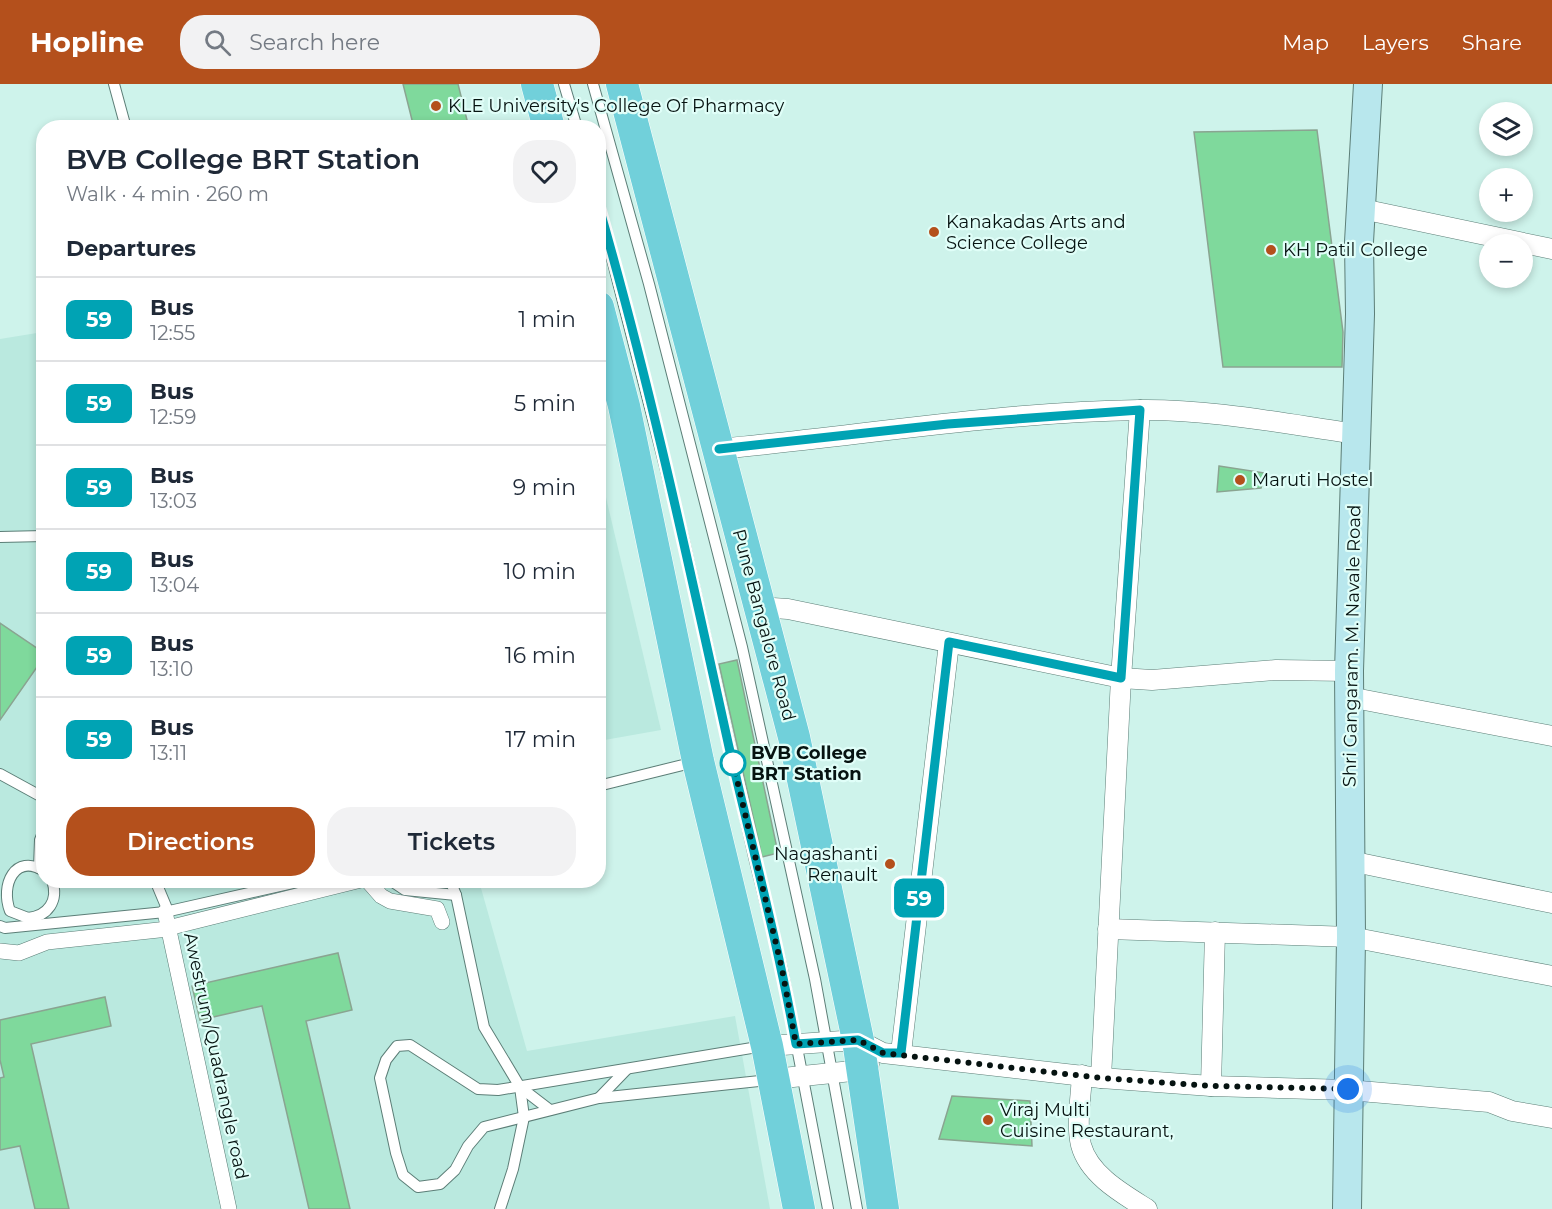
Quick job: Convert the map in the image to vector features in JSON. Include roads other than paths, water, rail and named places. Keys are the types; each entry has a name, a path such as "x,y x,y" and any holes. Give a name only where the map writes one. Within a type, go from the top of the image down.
{"main road":[{"path":"537,84 547,120"},
{"name":"Pune Bangalore Road","path":"622,84 719,449 758,607 794,736 867,1058 883,1209"},
{"name":"Shri Gangaram. M. Navale Road","path":"1347,1209 1351,936 1349,684 1362,209 1368,84"},
{"path":"606,338 624,406 698,761 782,1045 799,1209"}],"street":[{"path":"1362,209 1552,249"},
{"path":"1140,410 1121,678 1108,929 1081,1145 1088,1160 1118,1190 1147,1209"},
{"path":"719,449 948,424 1140,410 1199,413 1357,434"},
{"path":"758,607 788,609 1121,678 1152,680 1241,672 1349,684 1552,736"},
{"path":"867,1058 949,642"},
{"path":"1350,861 1552,903"},
{"path":"0,951 19,953 47,942 168,929 329,888"},
{"path":"374,888 390,902 437,909 442,922"},
{"name":"Awestrum/Quadrangle road","path":"166,912 229,1209"},
{"path":"1108,929 1351,936 1552,976"},
{"path":"1211,1086 1215,932"},
{"path":"782,1045 827,1041 867,1058 1211,1086 1348,1089 1489,1102 1512,1111 1552,1118"},
{"path":"787,1078 867,1058"}],"lane":[{"path":"114,84 124,120"},
{"path":"564,84 575,120"},
{"path":"593,84 603,120"},
{"path":"606,131 654,305 742,647 827,1041 867,1058 857,1209"},
{"path":"606,236 692,575 754,857 782,969 782,1045 498,1090 478,1089 410,1045 397,1046 386,1060 380,1078 396,1153 403,1175 418,1187 440,1184 455,1170 468,1146 484,1127 599,1098 787,1078 828,1209"},
{"path":"0,537 36,536"},
{"path":"606,784 698,761"},
{"path":"0,774 36,794"},
{"path":"36,868 21,866 9,873 1,890 5,904 10,911 18,916 37,917 51,906 54,898 53,888"},
{"path":"158,888 166,912"},
{"path":"0,926 5,928 166,912 271,888"},
{"path":"402,888 456,895"},
{"path":"433,893 434,888"},
{"path":"453,888 484,1026 520,1087 550,1110"},
{"path":"599,1098 627,1068"},
{"path":"500,1209 513,1169 524,1117 520,1087"}],"place":[{"name":"KLE University's College Of Pharmacy","path":"436,106"},
{"name":"Kanakadas Arts and Science College","path":"934,232"},
{"name":"KH Patil College","path":"1271,250"},
{"name":"Maruti Hostel","path":"1240,480"},
{"name":"BVB College BRT Station","path":"733,763"},
{"name":"Nagashanti Renault","path":"890,864"},
{"name":"Viraj Multi Cuisine Restaurant,","path":"988,1120"}]}
